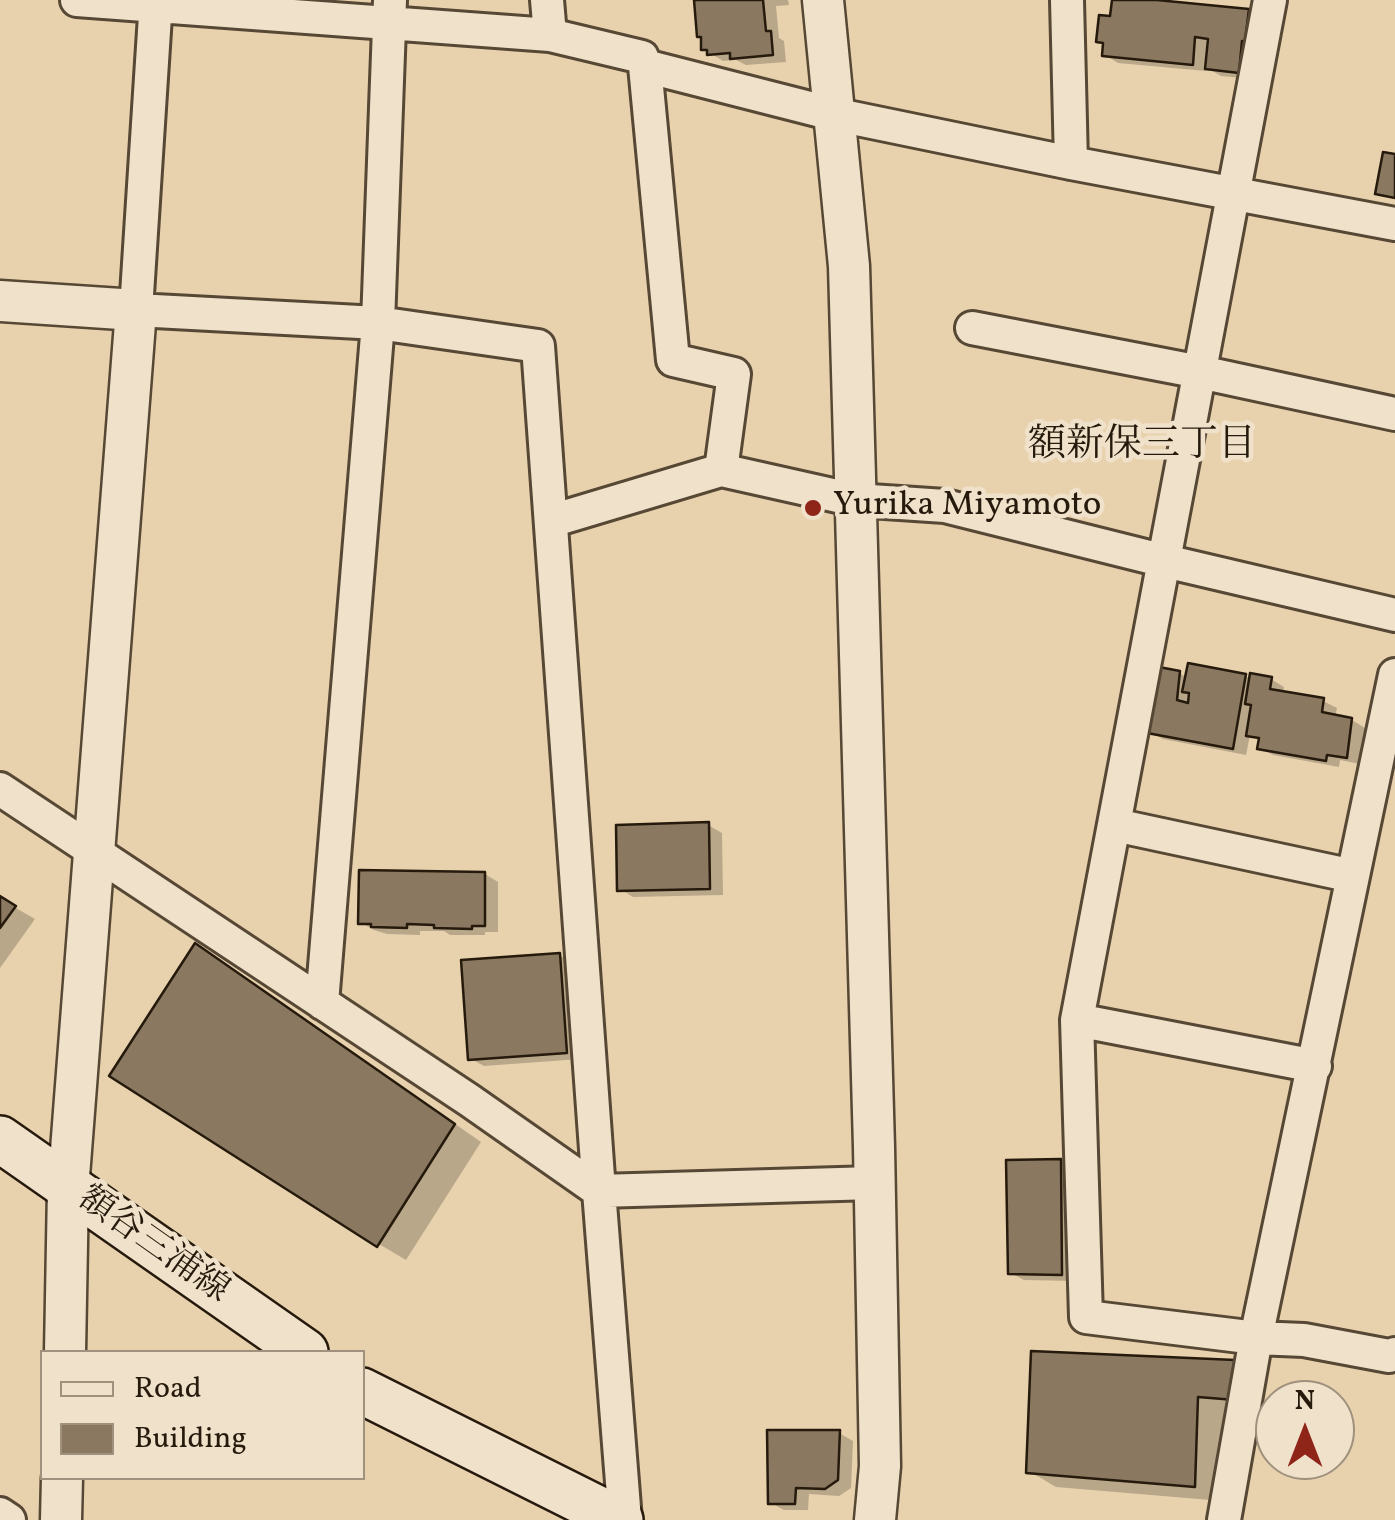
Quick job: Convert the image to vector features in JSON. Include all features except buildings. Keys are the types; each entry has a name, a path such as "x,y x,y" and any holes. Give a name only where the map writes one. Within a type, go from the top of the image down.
{"main road":[{"name":"額谷三浦線","path":"0,1140 302,1350"},
{"path":"365,1392 622,1520"}],"street":[{"path":"77,0 389,12 550,35 642,57 674,360 734,374 720,470"},
{"path":"547,0 550,35"},
{"path":"823,0 849,266 880,1466 875,1520"},
{"path":"1067,0 1070,162"},
{"path":"1270,0 1077,1020 1086,1317 1256,1338 1304,1340 1395,1354"},
{"path":"64,1350 68,1189 156,3"},
{"path":"322,1003 378,322 389,12"},
{"path":"645,66 833,114 1395,224"},
{"path":"0,301 378,322 538,346 622,1520"},
{"path":"972,328 1395,414"},
{"path":"550,520 720,470 855,500 944,506 1395,615"},
{"path":"1224,1520 1256,1338 1395,675"},
{"path":"0,789 470,1100 598,1191 874,1182"},
{"path":"1115,825 1353,876"},
{"path":"1077,1020 1314,1066"},
{"path":"61,1520 62,1480"},
{"path":"0,1514 9,1520"}],"place":[{"name":"Yurika Miyamoto","path":"813,508"}],"district":[{"name":"額新保三丁目","path":"1142,448"}]}
